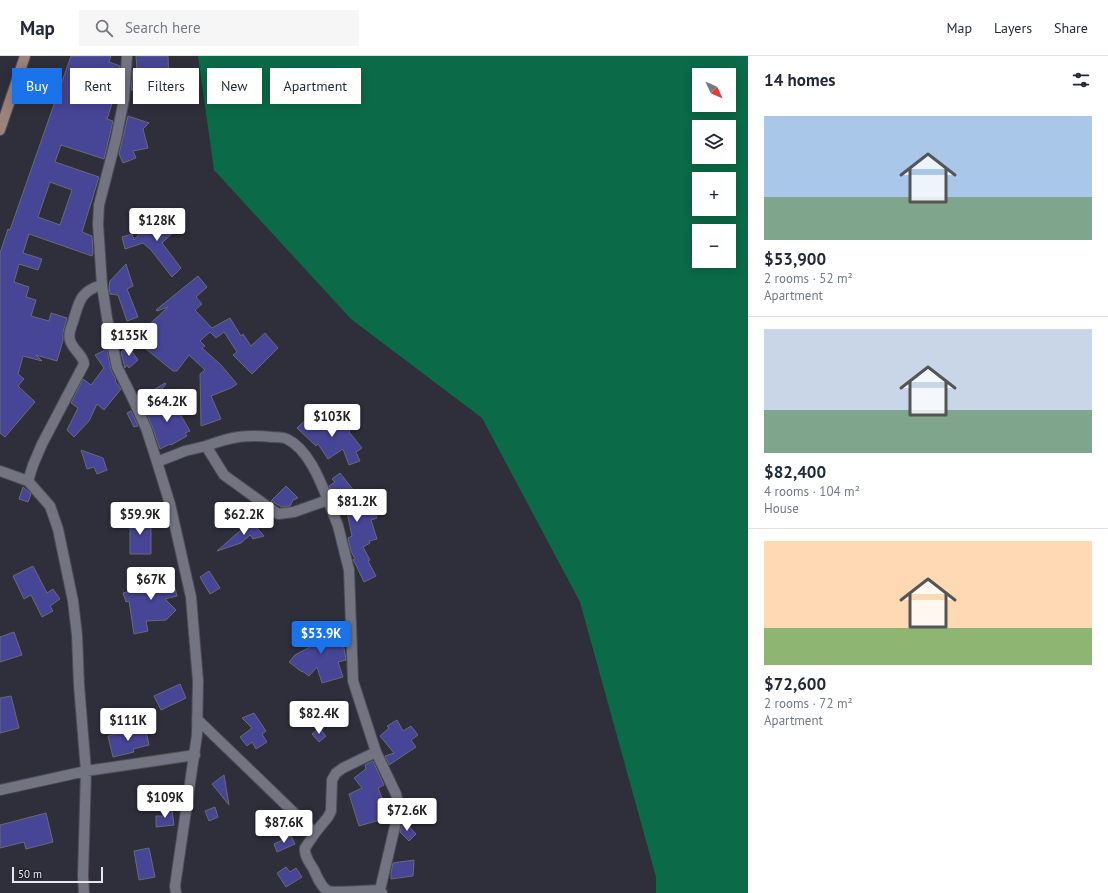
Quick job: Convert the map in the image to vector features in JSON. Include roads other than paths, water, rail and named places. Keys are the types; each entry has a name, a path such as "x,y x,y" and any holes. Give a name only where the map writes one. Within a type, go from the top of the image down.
{"main road":[{"path":"0,130 25,56"}],"street":[{"path":"128,56 124,99 116,139 99,205 98,224 102,285 116,368 132,397 146,428 170,504 191,597 198,681 198,735 175,886 176,893"},
{"path":"28,481 42,444 84,364 83,360 73,348 69,338 77,306 80,299 86,293 92,288 102,285"},
{"path":"157,462 185,451 206,446 231,437 254,435 287,439 297,446 318,475 338,526 349,570 353,681 376,752 396,794 399,809 381,891 329,892 324,888 305,854 305,848 328,817 331,810 332,780 336,773 376,752"},
{"path":"206,446 224,474 278,514 294,512 328,500"},
{"path":"0,470 28,481 50,506 54,516 73,601 77,635 79,685 86,771 82,876 84,893"},
{"path":"197,719 315,833"},
{"path":"0,790 86,771 195,756"}]}
